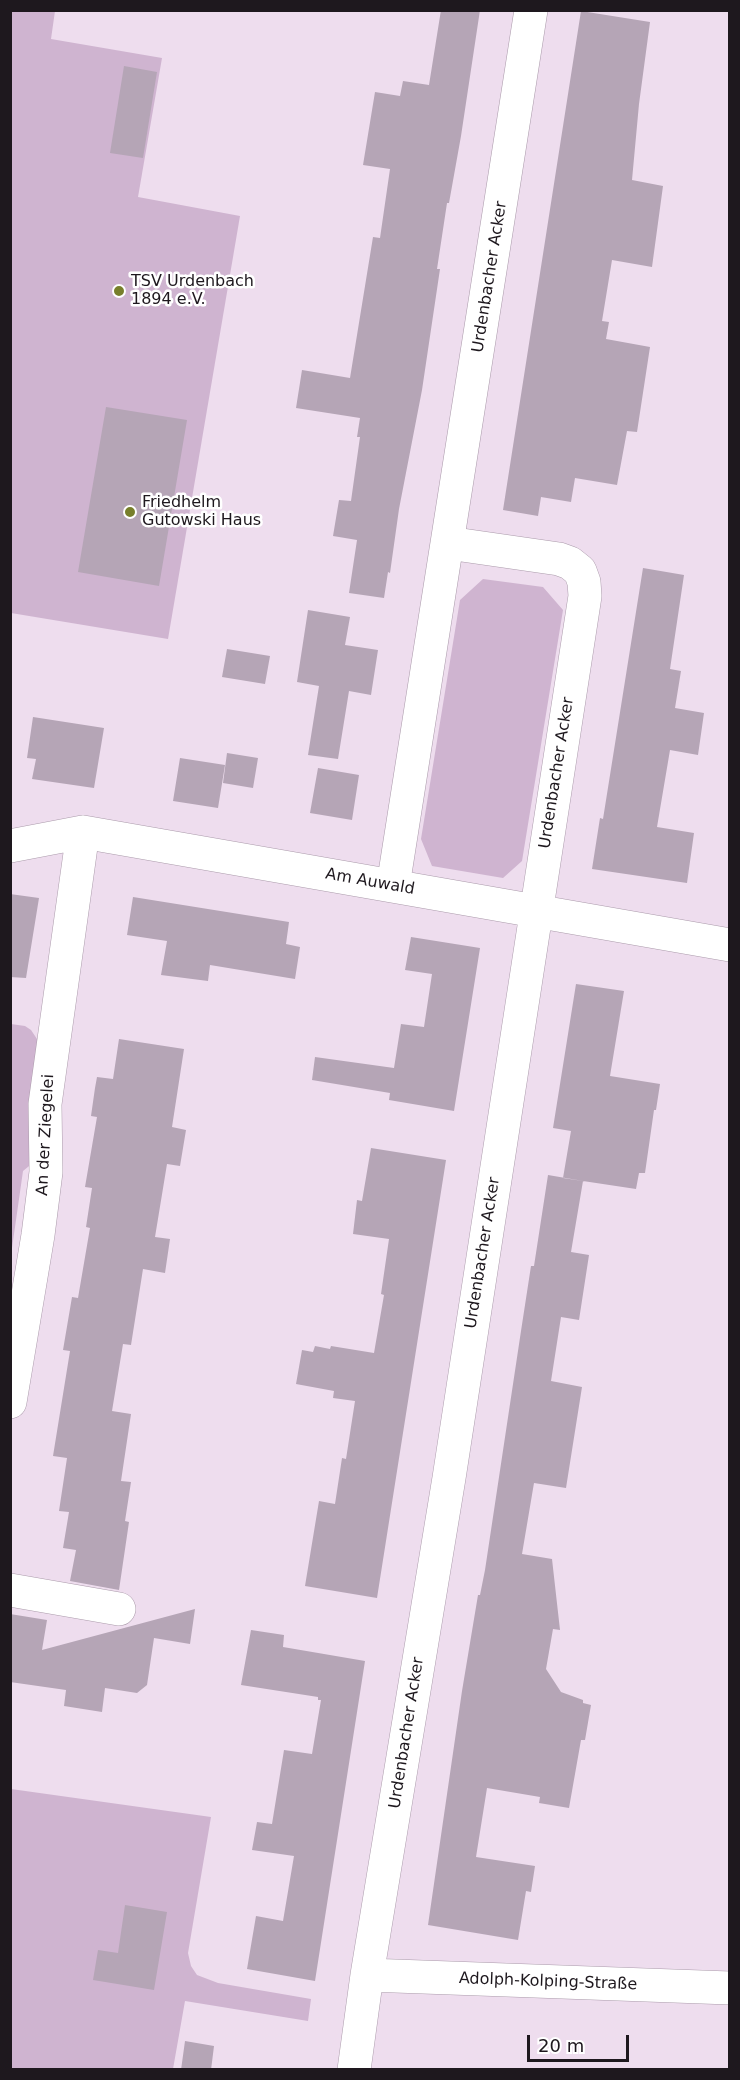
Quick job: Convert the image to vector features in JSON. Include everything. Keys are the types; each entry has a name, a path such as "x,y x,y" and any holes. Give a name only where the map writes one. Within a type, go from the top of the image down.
{"street":[{"name":"Urdenbacher Acker","path":"393,886 531,10"},
{"name":"Urdenbacher Acker","path":"354,2070 367,1975 449,1478 585,596 584,582 580,572 570,563 448,543"},
{"name":"Am Auwald","path":"10,846 84,832 729,945"},
{"name":"An der Ziegelei","path":"10,1402 40,1224 46,1172 45,1104 84,832"},
{"path":"10,1590 119,1609"},
{"name":"Adolph-Kolping-Straße","path":"367,1975 729,1988"}],"shaded area":[{"name":"TSV Urdenbach 1894 e.V.","path":"10,11 55,11 51,39 162,58 138,197 240,216 168,639 11,613"},
{"path":"483,579 543,587 563,610 522,861 503,878 432,866 421,839 460,600"},
{"path":"11,1024 25,1026 31,1030 38,1045 34,1162 23,1171 11,1255"},
{"path":"11,1789 211,1817 188,1953 191,1966 197,1975 218,1983 311,1999 308,2021 185,2001 173,2069 11,2070"}],"building":[{"path":"441,10 480,10 461,136 449,203 447,203 437,269 440,269 422,390 384,598 349,593 357,540 333,536 339,500 351,501 360,437 357,437 360,418 296,408 302,370 350,378 373,237 380,238 390,169 363,165 375,92 400,96 403,81 429,85"},
{"path":"581,11 650,22 632,180 663,186 652,267 612,260 602,321 609,322 606,339 650,347 637,432 627,431 617,485 575,478 571,502 541,497 538,516 503,510"},
{"path":"124,66 157,72 143,158 110,153"},
{"name":"Friedhelm Gutowski Haus","path":"106,407 187,420 159,586 78,572"},
{"path":"643,568 684,575 670,669 681,671 675,708 704,713 698,755 670,750 657,827 694,833 687,883 592,869 600,818 603,819"},
{"path":"308,610 350,617 345,645 378,650 371,695 349,691 338,759 308,755 319,686 297,682"},
{"path":"227,649 270,656 265,684 222,677"},
{"path":"33,717 104,728 94,788 32,779 36,759 27,758"},
{"path":"227,753 258,758 253,788 223,783"},
{"path":"180,758 225,765 218,808 173,801"},
{"path":"318,768 359,775 352,820 310,813"},
{"path":"10,894 39,898 26,978 10,977"},
{"path":"133,897 289,922 286,944 300,947 295,979 210,965 208,981 161,975 167,941 127,935"},
{"path":"411,937 480,948 454,1111 389,1100 390,1093 312,1080 315,1057 394,1068 401,1024 424,1027 432,974 405,970"},
{"path":"576,984 624,991 610,1076 660,1084 645,1173 639,1173 636,1189 563,1178 571,1131 553,1128"},
{"path":"119,1039 184,1049 172,1127 186,1130 180,1166 167,1164 155,1237 170,1239 165,1273 143,1269 131,1345 123,1344 112,1411 131,1414 121,1481 131,1482 125,1521 129,1522 119,1590 70,1581 76,1550 63,1548 69,1512 59,1511 67,1458 53,1456 70,1351 63,1350 72,1297 78,1298 90,1228 86,1227 92,1188 85,1187 97,1117 91,1116 95,1088 97,1077 113,1079"},
{"path":"371,1148 446,1160 377,1598 305,1586 319,1501 335,1504 342,1458 346,1459 355,1401 333,1398 334,1391 296,1384 302,1350 313,1352 315,1346 330,1349 331,1346 374,1353 384,1295 381,1294 389,1239 353,1234 357,1200 362,1201"},
{"path":"548,1175 583,1181 571,1252 589,1255 579,1320 561,1317 551,1381 582,1387 566,1488 534,1483 522,1554 552,1559 560,1630 553,1629 546,1669 561,1692 591,1705 585,1740 581,1740 569,1808 539,1803 540,1797 487,1788 476,1857 535,1866 531,1892 526,1891 518,1940 428,1925 462,1691 478,1595 480,1595 485,1570 531,1266 534,1266"},
{"path":"195,1609 190,1644 154,1638 147,1685 137,1693 105,1688 102,1712 64,1706 66,1690 10,1682 10,1614 47,1620 42,1650"},
{"path":"251,1630 284,1635 283,1647 365,1661 315,1981 247,1969 256,1916 283,1921 294,1856 252,1850 257,1822 272,1824 284,1750 312,1754 321,1700 318,1700 318,1697 241,1685"},
{"path":"125,1905 167,1912 154,1990 93,1980 98,1950 118,1953"},
{"path":"185,2041 214,2046 211,2070 181,2070"}],"place":[{"name":"TSV Urdenbach 1894 e.V.","path":"119,291"},
{"name":"Friedhelm Gutowski Haus","path":"130,512"}]}
